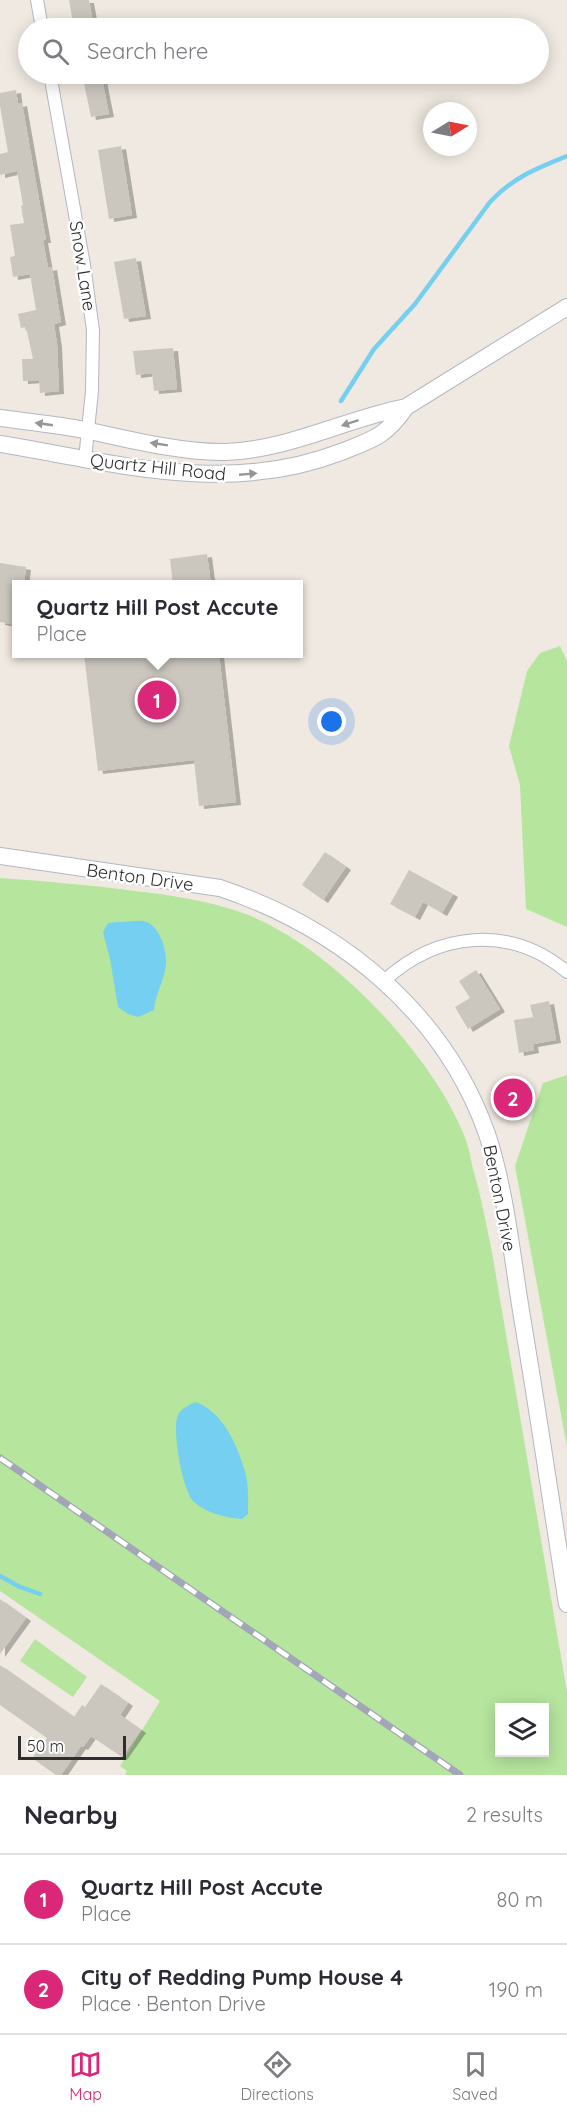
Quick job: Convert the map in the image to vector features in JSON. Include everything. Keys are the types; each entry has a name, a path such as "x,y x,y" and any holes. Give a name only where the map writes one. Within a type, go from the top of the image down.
{"street":[{"path":"37,0 40,18"},
{"name":"Snow Lane","path":"52,84 91,309 94,351 85,459"},
{"name":"Quartz Hill Road","path":"0,418 198,450 225,452 295,441 384,411 406,407 567,307"},
{"name":"Quartz Hill Road","path":"0,444 85,459 202,475 263,472 316,461 377,437 392,426 406,407"},
{"name":"Benton Drive","path":"0,856 220,888 257,902 322,934 384,981 404,1000 436,1039 479,1115 495,1162 521,1310 567,1604"},
{"path":"384,981 408,961 430,949 456,942 479,940 507,942 527,948 567,972"}],"green space":[{"path":"560,646 567,661 567,927 526,909 520,785 509,746 527,671 540,653"},
{"path":"0,878 161,894 225,907 270,925 304,946 338,972 370,1002 426,1068 448,1102 469,1150 493,1258 567,1692 567,1775 125,1775 127,1771 120,1766 160,1701 0,1591"},
{"path":"567,1075 567,1447 515,1166 543,1083"},
{"path":"35,1639 87,1677 73,1697 20,1661"}],"water":[{"path":"147,922 156,929 162,940 166,964 154,1010 138,1017 118,1007 103,932 108,923"},
{"path":"195,1402 205,1406 221,1421 238,1451 248,1487 248,1514 242,1519 223,1516 204,1509 190,1496 182,1473 176,1431 180,1411"}],"building":[{"path":"69,0 89,0 92,18 72,18"},
{"path":"84,84 103,84 109,114 91,117"},
{"path":"16,90 18,104 22,103 46,240 43,240 48,268 52,267 61,322 54,324 59,391 40,393 39,380 23,381 22,359 33,359 26,327 21,328 18,314 36,310 30,274 13,277 10,257 15,256 10,225 24,223 17,171 0,175 0,154 8,152 0,93"},
{"path":"121,146 132,215 109,219 98,150"},
{"path":"136,258 146,316 124,319 114,262"},
{"path":"173,348 177,389 154,391 152,373 136,375 133,351"},
{"path":"207,554 210,580 172,580 170,559"},
{"path":"0,563 26,567 25,580 12,580 12,624 0,622"},
{"path":"84,658 219,658 236,802 199,806 194,760 98,771"},
{"path":"325,852 346,867 323,900 302,885"},
{"path":"409,870 453,894 442,913 423,902 415,917 390,904"},
{"path":"476,970 500,1009 468,1029 455,1007 470,998 459,981"},
{"path":"549,1001 556,1040 533,1044 534,1050 519,1053 514,1020 533,1017 530,1005"},
{"path":"518,1087 525,1102 507,1109 501,1095"},
{"path":"0,1599 26,1618 0,1654"},
{"path":"0,1665 74,1717 82,1705 85,1707 101,1684 128,1703 120,1715 141,1730 122,1757 91,1736 83,1747 81,1746 61,1775 56,1775 32,1758 47,1738 0,1705"}],"waterway":[{"path":"341,401 374,349 415,304 490,202 516,180 567,156"},
{"path":"0,1576 20,1587 40,1594"}],"railway":[{"path":"0,1458 460,1775"}],"place":[{"name":"Quartz Hill Post Accute","path":"157,700"},
{"name":"City of Redding Pump House 4","path":"513,1098"}]}
